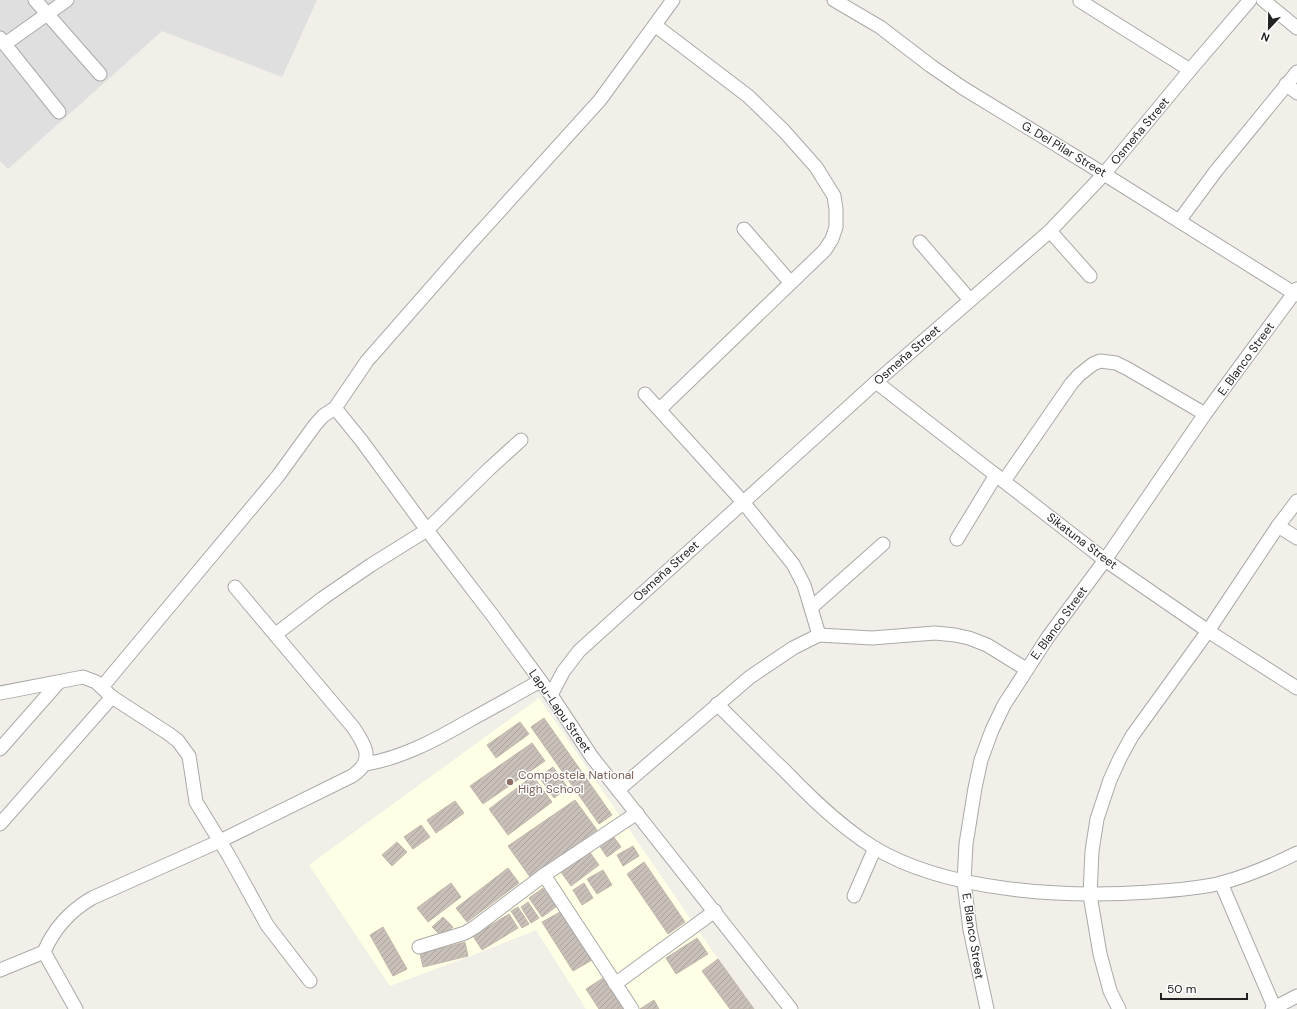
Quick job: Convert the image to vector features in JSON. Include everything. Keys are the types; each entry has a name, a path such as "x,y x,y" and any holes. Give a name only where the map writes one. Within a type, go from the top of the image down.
{"street":[{"path":"35,0 100,74"},
{"path":"59,112 2,41 67,0"},
{"path":"102,687 278,476 315,425 323,416 335,408 367,361 467,246 600,100 656,26 673,0"},
{"name":"G. Del Pilar Street","path":"834,0 880,27 931,66 963,88 1296,292"},
{"name":"Osmeña Street","path":"551,695 563,672 578,651 876,382 1050,231 1104,174 1250,0"},
{"path":"1263,0 1297,28"},
{"path":"1080,1 1190,70"},
{"path":"656,26 748,96 788,136 816,167 827,183 834,196 836,209 836,227 832,239 825,250 790,282 660,409"},
{"path":"1179,220 1216,171 1297,72"},
{"path":"1286,84 1297,92"},
{"path":"744,229 790,282"},
{"path":"1050,231 1090,276"},
{"path":"920,242 970,300"},
{"name":"E. Blanco Street","path":"987,1009 970,930 964,882 966,844 981,760 992,730 1004,705 1048,637 1105,560 1205,414 1296,292"},
{"path":"957,539 1000,478 1071,384 1093,364 1100,361 1116,363 1205,414"},
{"name":"Sikatuna Street","path":"876,382 1105,560 1208,631 1297,688"},
{"path":"645,394 743,502 793,564 804,585 812,607 819,635"},
{"name":"Lapu-Lapu Street","path":"335,408 361,440 427,530 493,616 551,695 580,740 791,1009"},
{"path":"276,634 323,598 371,565 427,530 521,440"},
{"path":"1119,1009 1110,991 1100,954 1090,894 1092,851 1097,819 1110,780 1132,736 1208,631 1278,526 1297,501"},
{"path":"1278,526 1297,538"},
{"path":"812,607 883,544"},
{"path":"0,970 44,952 48,941 64,918 92,898 220,841 352,776 360,771 365,764 366,753 363,742 353,727 235,587"},
{"path":"618,790 750,677 793,648 819,635 872,638 935,633 955,635 987,645 1026,669"},
{"path":"0,693 83,677 96,682 112,697 169,734 186,751 191,763 196,802 268,925 310,981"},
{"path":"365,764 383,761 407,752 445,734 540,681"},
{"path":"0,749 59,682"},
{"path":"0,824 112,697"},
{"path":"717,704 830,816 852,833 875,848 918,868 964,882 1009,888 1090,894 1165,891 1221,883 1254,872 1297,853"},
{"path":"419,947 465,933 475,927 544,875 637,813"},
{"path":"854,896 875,848"},
{"path":"544,875 632,1009"},
{"path":"1221,883 1274,1009 1297,996"},
{"path":"616,984 715,911"},
{"path":"44,952 76,1009"}],"shaded area":[{"path":"0,0 317,0 282,77 162,31 8,169 0,161"},
{"name":"Compostela National High School","path":"539,698 754,1009 586,1009 536,930 390,986 309,865"}],"building":[{"path":"544,718 612,815 599,824 531,727"},
{"path":"520,722 529,734 496,758 487,745"},
{"path":"532,743 545,761 483,804 470,786"},
{"path":"553,767 568,788 554,798 539,777"},
{"path":"533,776 552,802 508,835 489,809"},
{"path":"575,800 597,830 530,877 508,846"},
{"path":"455,801 464,813 436,833 427,820"},
{"path":"421,825 430,837 413,849 404,837"},
{"path":"613,836 621,847 607,857 599,845"},
{"path":"397,842 407,852 392,866 382,855"},
{"path":"633,846 639,856 623,866 617,855"},
{"path":"589,851 599,865 571,886 561,872"},
{"path":"644,862 685,922 668,934 627,874"},
{"path":"508,868 519,883 467,922 456,908"},
{"path":"603,870 612,885 597,894 587,879"},
{"path":"451,883 461,897 428,922 417,908"},
{"path":"584,883 593,898 582,905 573,890"},
{"path":"543,888 556,907 542,917 529,898"},
{"path":"528,902 539,918 531,923 521,907"},
{"path":"518,907 529,924 522,928 511,911"},
{"path":"562,911 592,960 573,971 542,922"},
{"path":"509,914 518,928 482,950 473,936"},
{"path":"443,917 453,927 442,937 432,927"},
{"path":"383,927 407,969 393,976 370,935"},
{"path":"697,938 708,954 676,974 666,958"},
{"path":"465,942 468,956 423,967 420,954"},
{"path":"718,959 754,1009 730,1009 702,971"},
{"path":"603,978 623,1009 599,1009 586,989"},
{"path":"654,1000 659,1009 640,1009"}],"place":[{"name":"Compostela National High School","path":"510,782"}]}
